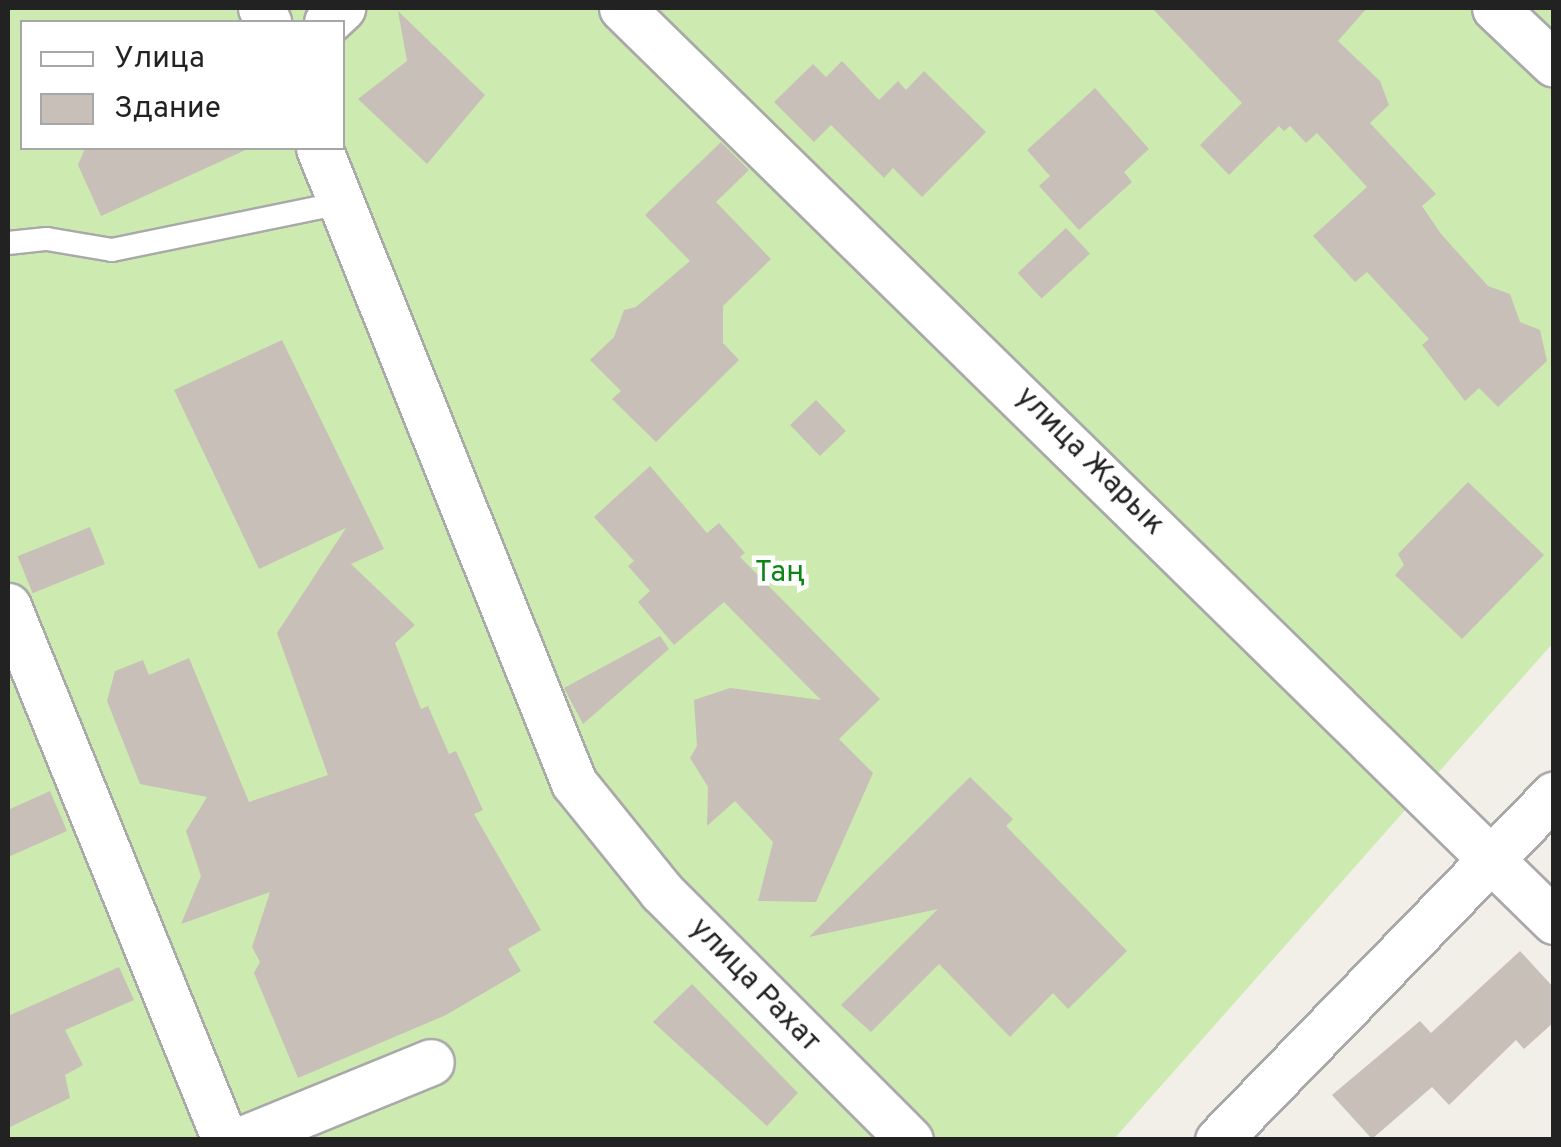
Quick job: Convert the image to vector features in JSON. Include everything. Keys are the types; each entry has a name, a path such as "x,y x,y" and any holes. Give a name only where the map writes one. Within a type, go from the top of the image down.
{"street":[{"name":"улица Жарык","path":"622,8 1554,920"},
{"path":"1495,8 1554,64"},
{"name":"улица Рахат","path":"320,150 560,754 605,827 791,1028 910,1140"},
{"path":"8,606 225,1140"},
{"path":"1218,1140 1554,795"},
{"path":"240,1140 432,1062"}],"lane":[{"path":"8,243 47,239 112,250 341,203"}],"green space":[{"name":"Таң","path":"8,8 1553,8 1553,643 1114,1139 8,1139"}],"building":[{"path":"1152,8 1367,8 1338,41 1380,81 1389,105 1370,123 1436,194 1422,206 1441,234 1488,286 1510,294 1520,322 1540,330 1547,361 1498,407 1479,388 1465,401 1422,345 1429,339 1367,272 1355,282 1313,236 1367,187 1317,133 1306,143 1290,126 1284,131 1279,126 1229,175 1200,145 1242,103"},
{"path":"398,11 485,95 427,164 358,99 407,61"},
{"path":"842,61 879,100 898,81 906,90 924,71 986,132 922,197 893,168 884,178 831,125 814,142 774,102 813,64 826,77"},
{"path":"1095,88 1149,149 1124,172 1132,182 1079,230 1039,186 1050,176 1027,150"},
{"path":"721,142 749,170 716,202 771,259 723,306 723,343 739,360 656,442 612,399 621,391 590,360 614,337 624,310 636,307 690,261 645,215"},
{"path":"84,150 246,150 101,216 78,165"},
{"path":"1066,228 1090,254 1042,299 1018,273"},
{"path":"282,340 384,549 351,564 415,625 395,643 421,709 428,706 449,754 456,751 483,810 474,814 541,930 508,949 521,971 446,1015 298,1078 254,973 260,962 252,947 270,892 181,924 201,876 186,831 207,797 140,784 107,701 115,671 143,660 149,675 189,658 249,802 328,775 277,633 346,528 259,569 174,390"},
{"path":"816,400 846,431 820,456 790,425"},
{"path":"650,466 707,533 719,523 745,553 740,557 880,699 839,739 873,773 816,902 758,901 773,842 735,801 707,826 708,787 690,758 697,746 694,700 730,688 821,700 724,602 674,645 638,602 650,591 628,566 634,561 594,517"},
{"path":"1468,482 1544,555 1462,639 1395,575 1404,565 1398,554"},
{"path":"90,527 105,564 33,593 18,556"},
{"path":"660,636 669,649 583,724 564,688"},
{"path":"970,777 1013,819 1006,826 1127,951 1068,1009 1053,993 1010,1037 939,964 871,1032 841,1005 938,909 809,937"},
{"path":"50,791 67,831 8,857 8,810"},
{"path":"1520,951 1554,988 1554,1022 1524,1049 1516,1040 1449,1105 1432,1087 1372,1139 1332,1095 1420,1021 1431,1033"},
{"path":"119,967 134,1000 65,1030 83,1065 65,1075 70,1098 8,1128 8,1016"},
{"path":"692,984 798,1093 767,1126 653,1022"}]}
